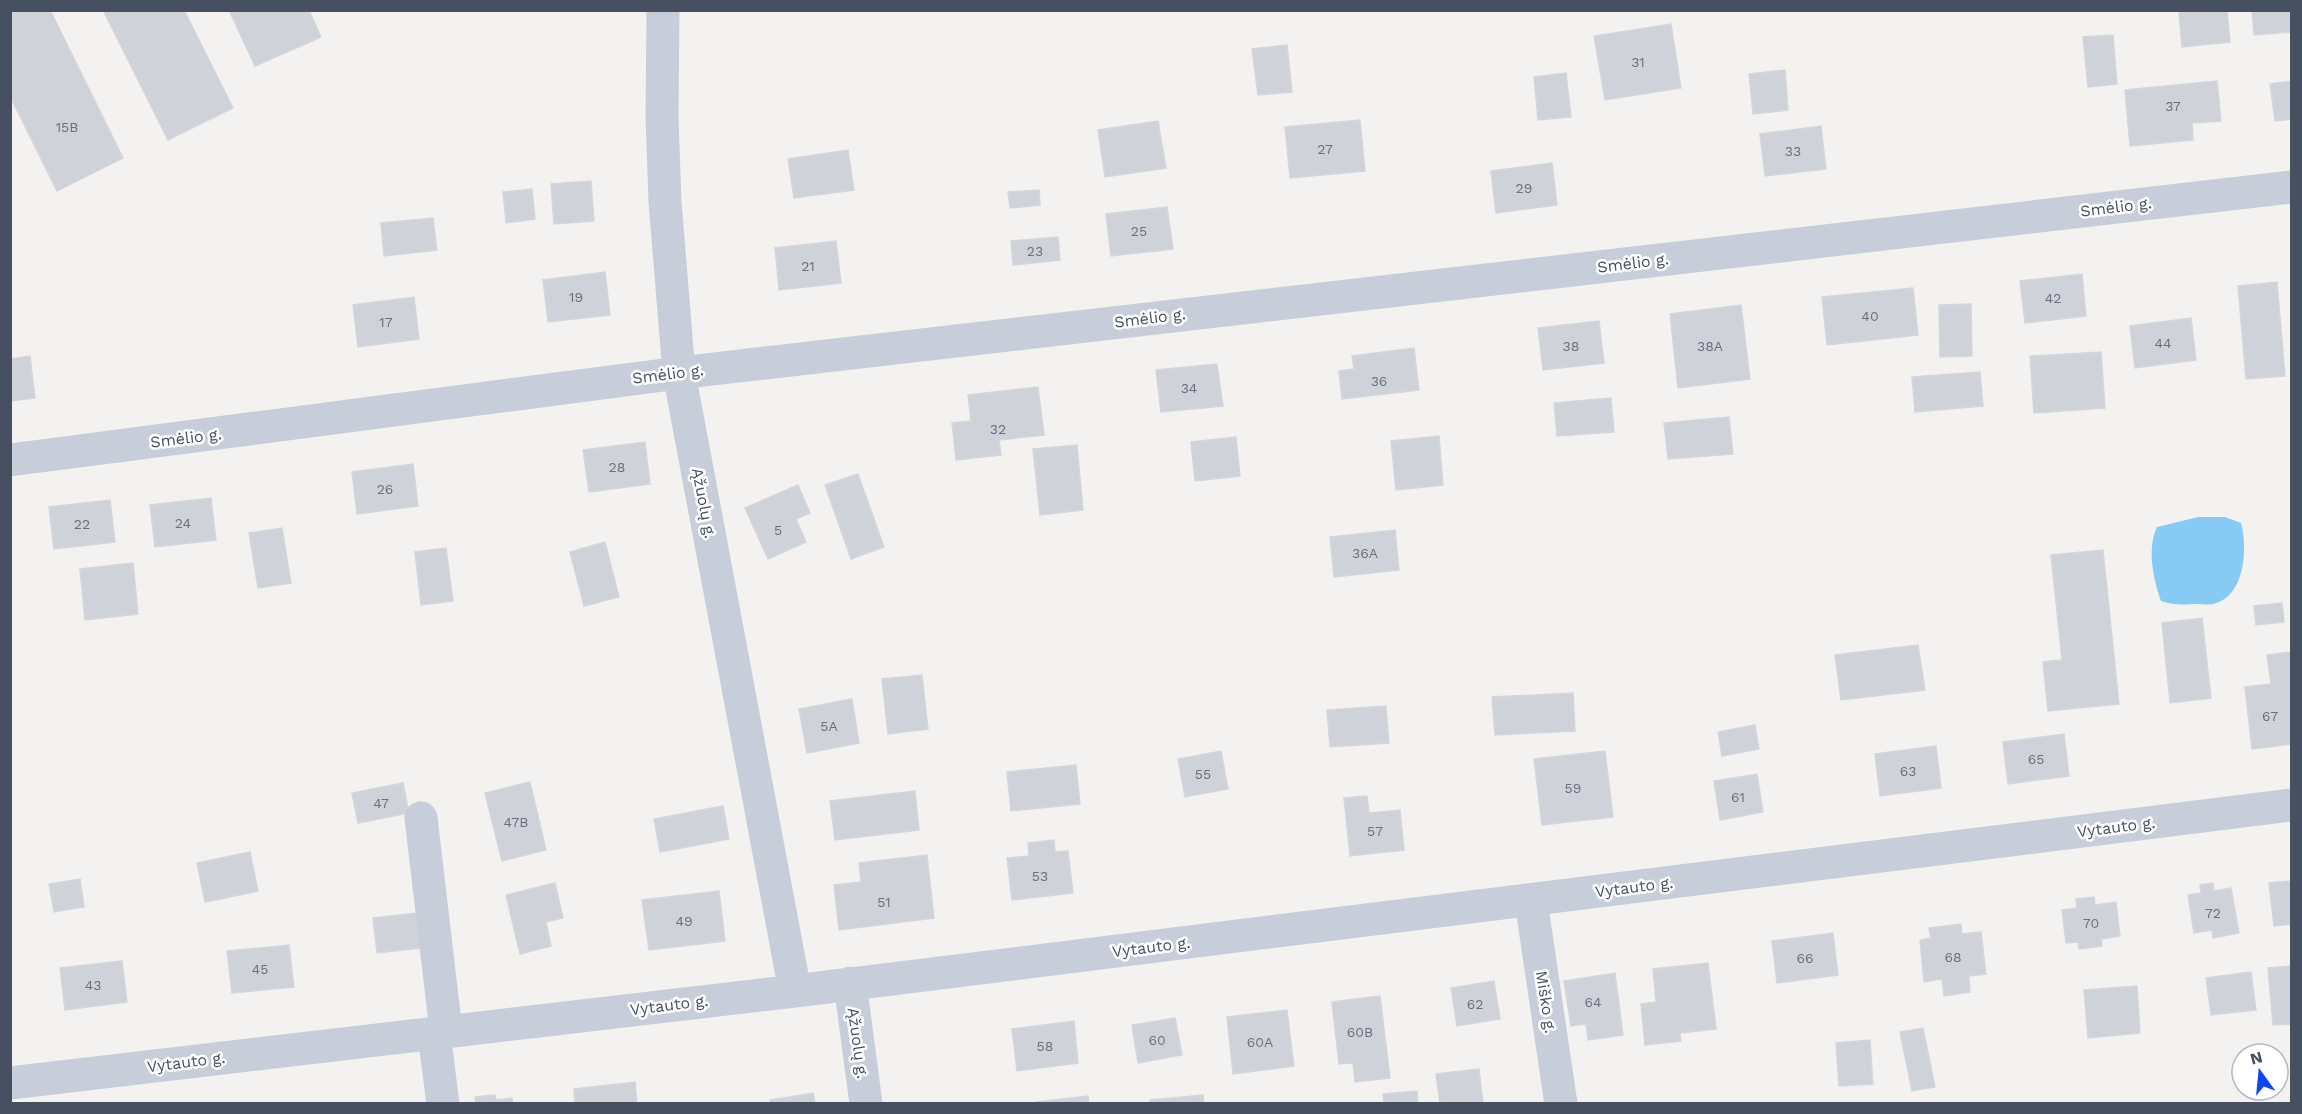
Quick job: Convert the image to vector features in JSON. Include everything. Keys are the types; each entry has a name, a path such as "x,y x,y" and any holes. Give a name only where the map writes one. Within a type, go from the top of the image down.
{"street":[{"name":"Ąžuolų g.","path":"663,10 662,117 665,202 679,373 795,990"},
{"name":"Smėlio g.","path":"10,460 679,373 2292,187"},
{"name":"Vytauto g.","path":"10,1083 1531,901 2292,805"},
{"path":"421,818 440,1032 443,1104"},
{"name":"Miško g.","path":"1531,901 1561,1104"},
{"name":"Ąžuolų g.","path":"850,983 866,1104"}],"water":[{"path":"2198,517 2225,517 2241,523 2244,558 2238,582 2224,600 2213,604 2177,604 2161,601 2152,564 2152,544 2157,527"}],"building":[{"path":"10,10 50,10 123,158 57,191 10,96"},
{"path":"103,10 184,10 233,108 168,140"},
{"path":"229,10 309,10 321,37 255,66"},
{"path":"2227,10 2230,42 2182,47 2179,12"},
{"path":"2252,10 2292,10 2292,32 2254,35"},
{"path":"1671,24 1681,88 1605,100 1594,36"},
{"path":"2113,35 2117,84 2088,87 2083,37"},
{"path":"1287,45 1292,92 1258,95 1252,49"},
{"path":"1785,70 1788,110 1753,114 1749,74"},
{"path":"1566,73 1571,117 1538,120 1534,77"},
{"path":"2217,81 2221,121 2192,123 2193,140 2130,146 2125,90"},
{"path":"2292,81 2292,119 2275,121 2270,84"},
{"path":"1360,120 1365,171 1290,178 1285,127"},
{"path":"1158,121 1166,168 1105,177 1098,130"},
{"path":"1821,126 1826,169 1765,176 1760,134"},
{"path":"848,150 854,190 794,198 788,159"},
{"path":"1552,163 1557,205 1496,213 1491,171"},
{"path":"591,181 594,221 554,224 551,184"},
{"path":"532,189 535,219 506,223 503,192"},
{"path":"1039,190 1040,205 1010,208 1008,192"},
{"path":"1167,207 1173,249 1111,256 1106,214"},
{"path":"433,218 437,250 384,256 381,223"},
{"path":"1058,237 1060,260 1013,265 1011,241"},
{"path":"836,241 841,283 779,290 775,248"},
{"path":"605,272 610,315 548,322 543,280"},
{"path":"2082,274 2086,316 2025,323 2020,281"},
{"path":"2277,282 2285,376 2246,379 2238,286"},
{"path":"1913,288 1918,335 1827,345 1822,297"},
{"path":"414,297 419,339 358,347 353,305"},
{"path":"1971,304 1972,356 1940,357 1939,305"},
{"path":"1741,305 1750,379 1678,388 1670,314"},
{"path":"2191,318 2196,360 2135,368 2130,326"},
{"path":"1599,321 1604,363 1543,370 1538,328"},
{"path":"1414,348 1419,390 1342,399 1339,371 1354,369 1352,356"},
{"path":"2101,352 2105,408 2034,413 2030,356"},
{"path":"30,356 35,398 10,401 10,359"},
{"path":"1217,364 1223,406 1161,412 1156,370"},
{"path":"1980,372 1983,406 1915,412 1912,377"},
{"path":"1038,387 1044,435 999,440 1001,455 956,460 952,423 971,421 968,395"},
{"path":"1611,398 1614,432 1557,436 1554,403"},
{"path":"1729,417 1733,454 1668,459 1664,423"},
{"path":"1439,436 1443,485 1396,490 1391,441"},
{"path":"1236,437 1240,476 1195,481 1191,442"},
{"path":"645,442 650,484 589,492 583,450"},
{"path":"1077,445 1083,510 1040,515 1033,449"},
{"path":"413,464 418,506 357,514 352,472"},
{"path":"858,474 884,547 851,559 825,485"},
{"path":"798,485 810,513 796,519 806,542 768,559 745,508"},
{"path":"211,498 216,540 155,547 150,505"},
{"path":"110,500 115,542 54,549 49,507"},
{"path":"282,528 291,583 258,588 249,533"},
{"path":"1395,530 1399,570 1334,577 1330,537"},
{"path":"605,542 619,597 584,606 570,552"},
{"path":"446,548 453,601 421,605 415,552"},
{"path":"2103,550 2119,704 2048,711 2043,662 2062,660 2051,555"},
{"path":"133,563 138,614 85,620 80,569"},
{"path":"2282,603 2284,622 2256,625 2254,606"},
{"path":"2202,618 2211,698 2170,703 2162,623"},
{"path":"1918,645 1925,690 1841,700 1835,655"},
{"path":"2292,652 2292,744 2252,749 2245,687 2271,684 2267,655"},
{"path":"922,675 928,729 888,734 882,679"},
{"path":"1573,693 1575,731 1495,735 1492,697"},
{"path":"852,699 859,743 807,753 799,709"},
{"path":"1386,706 1389,743 1330,747 1327,710"},
{"path":"1755,725 1759,749 1722,756 1718,732"},
{"path":"2064,734 2069,776 2008,784 2003,742"},
{"path":"1936,746 1941,788 1880,796 1875,754"},
{"path":"1221,751 1228,789 1185,797 1178,759"},
{"path":"1605,751 1613,817 1542,825 1534,759"},
{"path":"1076,765 1080,804 1011,811 1007,772"},
{"path":"1757,774 1763,812 1720,820 1714,781"},
{"path":"530,782 546,850 502,861 485,793"},
{"path":"403,783 409,813 358,823 352,793"},
{"path":"915,791 919,830 835,840 830,801"},
{"path":"1367,796 1369,813 1400,810 1404,850 1350,856 1344,798"},
{"path":"723,806 729,839 660,852 654,819"},
{"path":"1054,840 1055,852 1068,851 1073,893 1012,900 1007,858 1029,856 1028,843"},
{"path":"250,852 258,891 205,902 197,863"},
{"path":"927,855 934,918 839,930 834,885 861,882 859,863"},
{"path":"80,879 84,907 54,912 49,884"},
{"path":"2292,881 2292,924 2274,926 2269,883"},
{"path":"555,883 563,918 546,922 551,946 520,954 506,895"},
{"path":"2213,883 2214,891 2231,888 2239,933 2213,938 2212,930 2194,933 2188,895 2201,893 2200,885"},
{"path":"719,891 725,941 649,950 642,900"},
{"path":"2094,897 2095,905 2116,902 2120,936 2101,939 2102,946 2079,949 2078,942 2066,943 2062,910 2077,908 2076,899"},
{"path":"417,913 421,948 377,953 373,918"},
{"path":"1961,924 1962,934 1981,932 1986,974 1969,976 1970,992 1944,996 1942,979 1924,982 1920,940 1931,938 1929,928"},
{"path":"1833,933 1838,975 1777,983 1772,941"},
{"path":"289,945 294,987 232,993 227,951"},
{"path":"122,961 127,1002 65,1010 60,968"},
{"path":"1708,963 1716,1029 1680,1033 1681,1041 1645,1045 1641,1004 1656,1002 1653,969"},
{"path":"2292,966 2292,1024 2273,1025 2268,968"},
{"path":"2251,972 2256,1010 2211,1015 2206,978"},
{"path":"1615,973 1623,1035 1588,1040 1586,1024 1571,1026 1564,981"},
{"path":"1494,981 1500,1019 1457,1026 1451,988"},
{"path":"2137,986 2140,1033 2088,1038 2084,990"},
{"path":"1380,996 1390,1078 1355,1082 1353,1063 1339,1064 1332,1002"},
{"path":"1287,1010 1294,1066 1233,1074 1227,1017"},
{"path":"1175,1018 1182,1055 1138,1063 1132,1025"},
{"path":"1074,1021 1078,1063 1017,1071 1012,1029"},
{"path":"1923,1028 1935,1087 1912,1091 1900,1032"},
{"path":"1870,1040 1873,1084 1839,1086 1836,1043"},
{"path":"1479,1069 1483,1104 1440,1104 1436,1074"},
{"path":"635,1082 637,1104 575,1104 574,1089"},
{"path":"1417,1091 1418,1104 1384,1104 1383,1094"},
{"path":"813,1093 815,1104 771,1104 770,1100"},
{"path":"495,1095 496,1100 512,1098 513,1104 476,1104 475,1097"},
{"path":"1203,1095 1204,1104 1150,1104 1150,1100"},
{"path":"1088,1096 1089,1104 1036,1104 1036,1102"}]}
